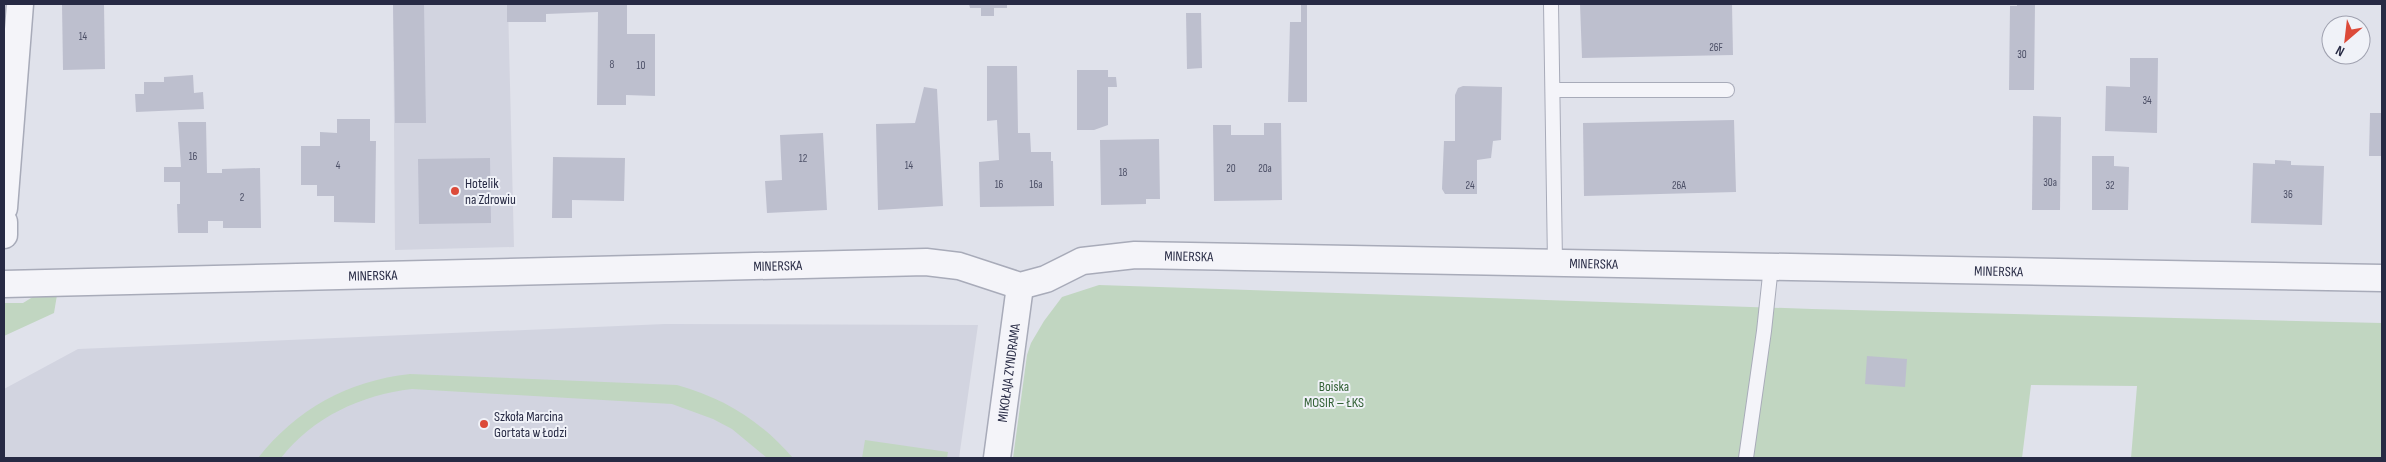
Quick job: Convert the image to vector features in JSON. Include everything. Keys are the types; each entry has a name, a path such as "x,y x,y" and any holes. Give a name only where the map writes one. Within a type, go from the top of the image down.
{"street":[{"path":"4,208 20,4"},
{"path":"4,222 4,235"},
{"name":"MINERSKA","path":"4,284 926,262 959,266 1020,286 1046,279 1082,262 1135,255 2382,278"},
{"name":"MIKOŁAJA ZYNDRAMA","path":"997,458 1020,286"}],"lane":[{"path":"1551,4 1554,90 1555,262"},
{"path":"1554,90 1727,90"},
{"path":"1746,458 1771,266"}],"shaded area":[{"path":"393,4 508,4 514,247 395,250"},
{"name":"Szkoła Marcina Gortata w Łodzi","path":"665,324 978,325 959,458 4,458 4,389 78,349"}],"green space":[{"name":"Boiska MOSIR – ŁKS","path":"1099,285 1812,309 2382,323 2382,458 2131,458 2137,386 2031,385 2022,458 1013,458 1027,355 1031,343 1044,321 1062,297"},
{"path":"36,295 57,295 54,313 4,336 4,303 23,303"},
{"path":"410,374 677,385 694,390 741,412 768,433 793,458 767,458 732,429 713,419 672,404 412,389 375,397 339,410 308,431 281,458 258,458 289,425 325,400 365,383"},
{"path":"865,440 948,452 947,458 862,458"}],"building":[{"path":"62,4 104,4 105,69 63,70"},
{"path":"393,4 424,4 426,123 395,123"},
{"path":"507,4 627,4 627,34 655,34 655,96 626,95 626,105 597,105 598,12 546,14 546,22 507,22"},
{"path":"969,4 1007,4 1007,8 994,8 994,16 981,16 981,8 970,8"},
{"path":"1301,4 1307,4 1307,102 1288,102 1290,22 1301,22"},
{"path":"1580,4 1732,4 1733,55 1582,58"},
{"path":"2017,4 2035,4 2034,90 2009,90 2010,6 2017,6"},
{"path":"1186,13 1201,13 1202,68 1187,69"},
{"path":"2130,58 2158,58 2157,133 2105,131 2106,86 2130,87"},
{"path":"987,66 1017,66 1018,133 1030,133 1031,152 1051,152 1054,206 980,207 979,162 999,160 997,120 987,121"},
{"path":"1077,70 1108,70 1108,77 1116,77 1117,87 1108,87 1108,125 1094,130 1077,130"},
{"path":"193,75 194,93 203,92 204,109 136,112 135,94 144,94 144,82 164,82 164,77"},
{"path":"1463,86 1502,87 1501,140 1493,141 1491,158 1477,160 1477,194 1445,194 1442,189 1444,141 1455,141 1455,95 1458,88"},
{"path":"924,87 937,89 943,206 878,210 876,124 915,123"},
{"path":"2370,113 2382,113 2382,156 2369,156"},
{"path":"2033,116 2061,117 2060,210 2032,210"},
{"path":"337,119 370,119 370,141 376,141 375,223 334,222 334,196 317,196 317,185 301,185 301,146 320,146 320,132 337,133"},
{"path":"1734,120 1736,192 1584,196 1583,123"},
{"path":"178,122 206,122 207,173 222,173 222,169 260,168 261,228 223,228 223,221 208,221 208,233 178,233 177,204 180,204 180,182 164,182 164,167 181,167"},
{"path":"1264,123 1281,123 1282,200 1214,201 1213,125 1231,125 1231,135 1264,135"},
{"path":"823,133 827,210 767,213 765,181 782,180 780,135"},
{"path":"1159,139 1160,199 1146,199 1146,204 1101,205 1100,140"},
{"path":"2092,156 2114,156 2114,166 2129,167 2128,210 2092,210"},
{"path":"553,157 625,158 624,201 572,200 572,218 552,218"},
{"name":"Hotelik na Zdrowiu","path":"490,158 491,223 419,224 418,159"},
{"path":"2275,160 2291,161 2291,165 2324,166 2322,225 2251,223 2253,163 2275,164"},
{"path":"1867,356 1907,359 1905,387 1865,384"}],"place":[{"name":"Hotelik na Zdrowiu","path":"455,191"},
{"name":"Szkoła Marcina Gortata w Łodzi","path":"484,424"}]}
